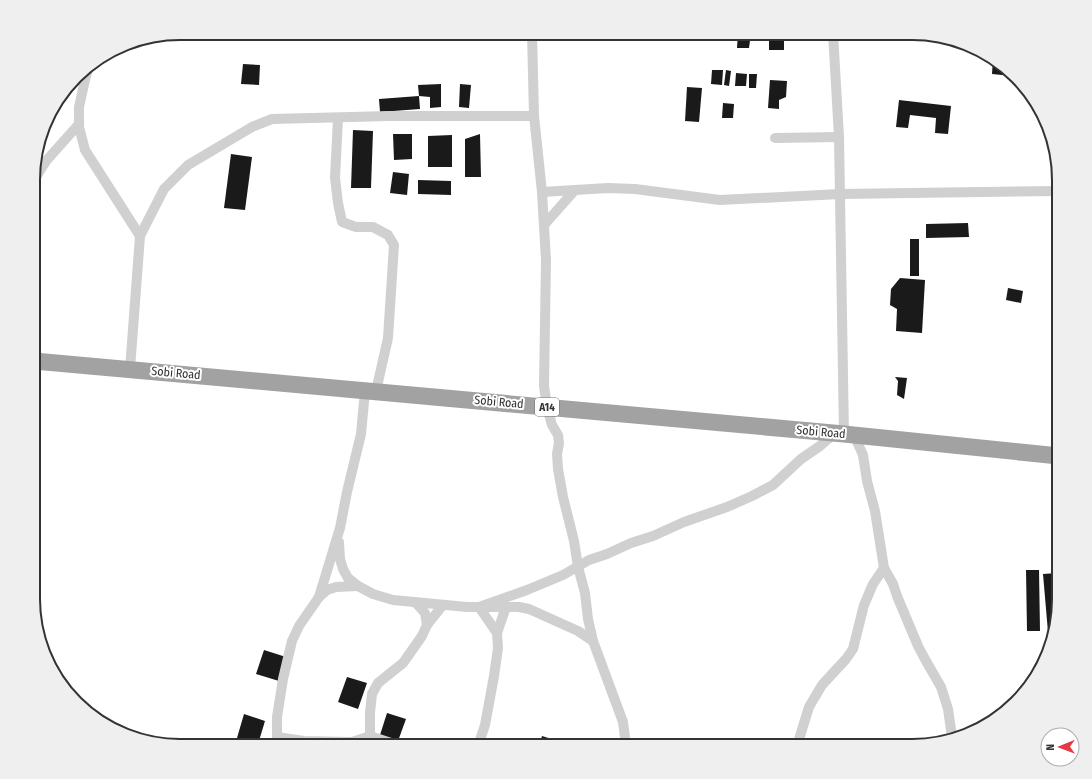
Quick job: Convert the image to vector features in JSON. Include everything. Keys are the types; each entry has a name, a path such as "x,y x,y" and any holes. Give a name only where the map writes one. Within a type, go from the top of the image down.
{"highway":[{"name":"Sobi Road","path":"40,361 845,434 1052,455"}],"street":[{"path":"532,40 534,116 542,192 546,260 544,386 547,407 552,425 558,435 560,443 557,454 558,469 574,541 578,567 585,593 588,619 593,641 623,722 625,739"},
{"path":"833,40 839,137 845,434 863,455 867,481 875,511 884,568 893,584 920,651 941,687 948,709 951,733"},
{"path":"86,77 79,107 78,128 85,150 140,236"},
{"path":"130,369 140,236 164,189 188,165 252,127 272,119 397,116 534,116"},
{"path":"319,597 340,528 346,492 370,391 388,338 394,245 388,235 373,227 356,228 342,222 335,178 338,118"},
{"path":"41,170 46,161 79,124"},
{"path":"775,138 839,137"},
{"path":"542,192 608,188 635,189 720,200 840,194 1052,191"},
{"path":"544,225 574,190"},
{"path":"479,607 527,590 563,575 589,560 607,554 630,543 653,536 684,522 727,507 773,485 801,459 820,446 845,434"},
{"path":"863,455 872,437"},
{"path":"340,528 340,559 343,569 348,578 358,586 373,594 393,600 443,605 529,609 578,631 593,641"},
{"path":"799,739 809,708 822,685 846,659 853,649 864,605 873,584 884,568"},
{"path":"277,739 277,717 282,686 292,642 299,626 319,597 327,590 336,587 358,586"},
{"path":"415,602 426,613 428,625"},
{"path":"370,736 372,694 378,683 403,663 443,605"},
{"path":"479,607 497,634"},
{"path":"480,739 485,725 494,676 498,648 497,634 506,607"},
{"path":"363,739 370,736 379,739"}],"building":[{"path":"738,40 750,40 749,48 737,48"},
{"path":"769,40 784,40 784,50 769,50"},
{"path":"243,64 260,65 259,85 241,84"},
{"path":"993,66 1004,75 992,74"},
{"path":"712,70 723,70 722,85 711,84"},
{"path":"726,70 731,71 729,86 724,85"},
{"path":"736,73 747,74 746,86 735,86"},
{"path":"749,74 757,74 756,88 749,88"},
{"path":"770,80 787,81 786,97 779,100 779,109 768,108"},
{"path":"441,84 441,107 430,108 430,97 419,96 418,85"},
{"path":"460,84 471,85 469,108 459,107"},
{"path":"687,87 702,88 699,122 685,121"},
{"path":"419,96 420,109 380,112 379,99"},
{"path":"899,100 951,106 948,134 935,133 936,118 910,115 908,128 896,127"},
{"path":"723,103 734,104 733,118 722,118"},
{"path":"353,130 373,131 371,188 351,188"},
{"path":"393,134 412,134 412,159 394,160"},
{"path":"480,134 481,177 465,177 465,139"},
{"path":"452,135 452,167 428,167 428,136"},
{"path":"231,154 252,157 245,210 224,208"},
{"path":"393,172 409,174 407,195 390,193"},
{"path":"418,180 451,181 451,195 418,194"},
{"path":"968,223 969,237 926,238 926,224"},
{"path":"910,239 919,239 919,276 910,276"},
{"path":"900,278 925,280 922,333 896,331 897,309 890,305 891,289"},
{"path":"1008,288 1023,291 1021,303 1006,300"},
{"path":"895,377 907,378 904,399 897,395 898,381"},
{"path":"1026,570 1039,570 1040,631 1027,631"},
{"path":"1052,573 1052,608 1048,631 1043,574"},
{"path":"264,650 286,657 279,681 256,674"},
{"path":"347,677 367,683 358,709 338,702"},
{"path":"387,713 406,719 399,739 392,739 380,735"},
{"path":"244,714 265,721 260,739 237,738"},
{"path":"542,736 552,739 541,739"}]}
